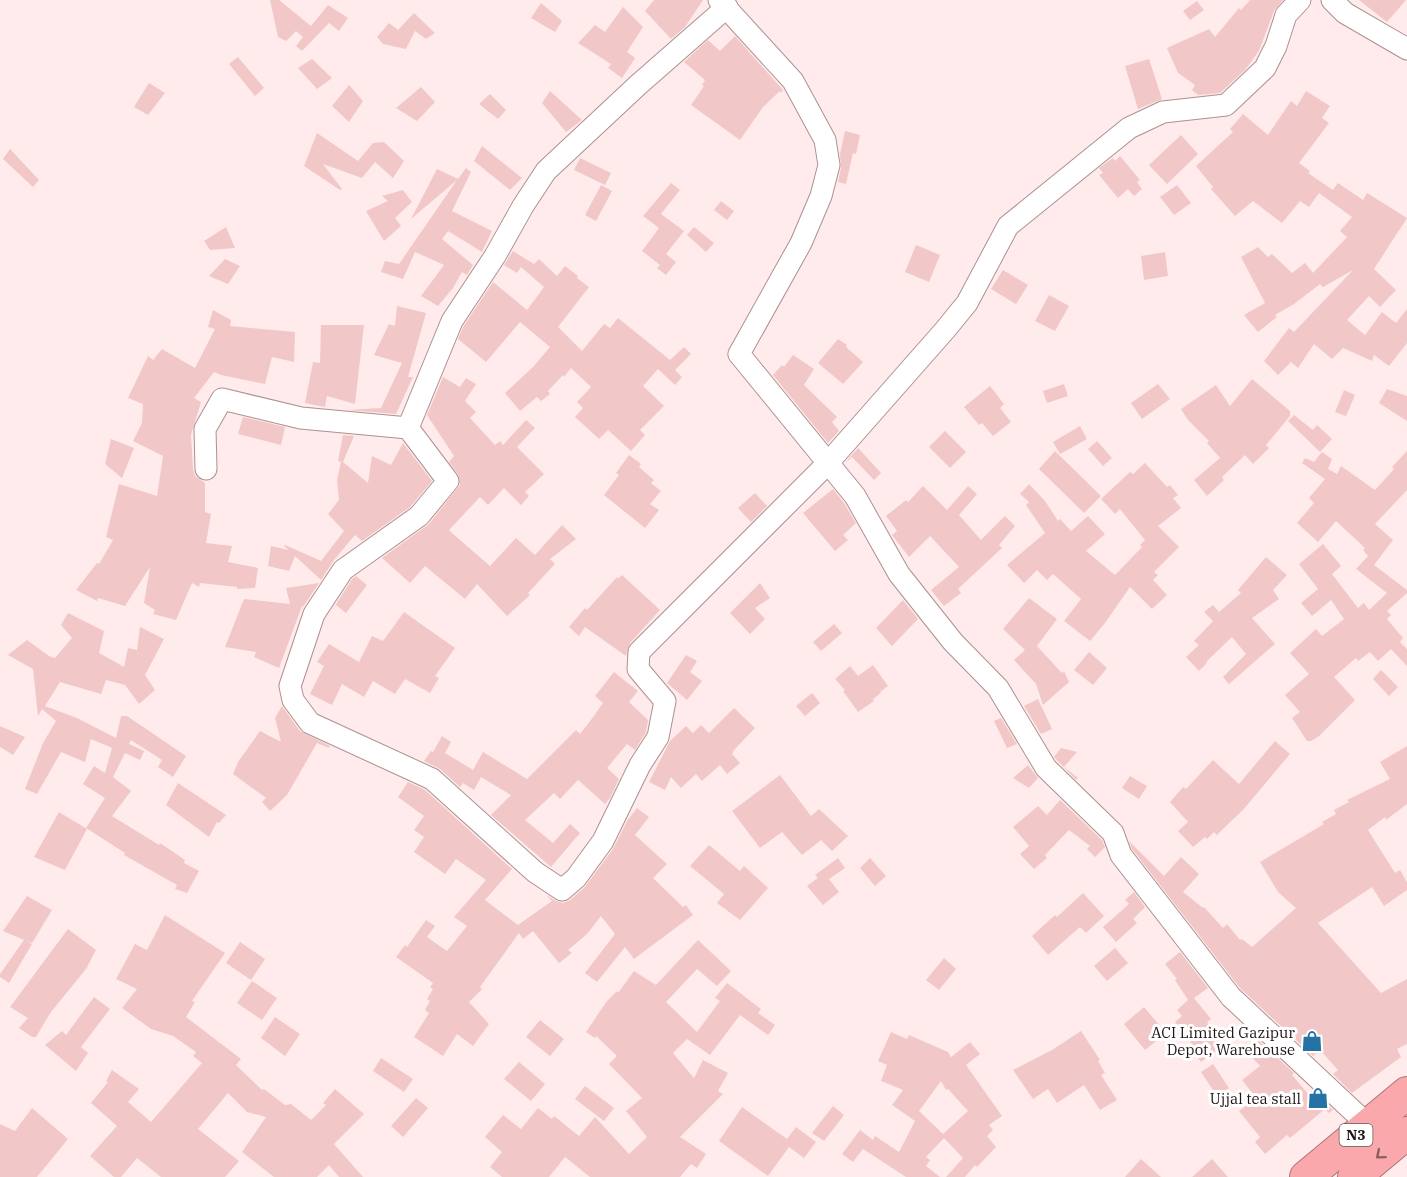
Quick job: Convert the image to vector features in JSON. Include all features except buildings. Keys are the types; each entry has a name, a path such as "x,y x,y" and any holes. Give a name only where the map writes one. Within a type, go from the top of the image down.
{"highway":[{"name":"N3","path":"1306,1177 1407,1093"},
{"name":"N3","path":"1354,1177 1407,1133"}],"street":[{"path":"206,470 206,429 222,399 301,418 408,428 448,481 419,516 343,570 314,614 290,686 293,700 310,723 432,779 535,872 562,890 576,878 603,841 640,765 658,737 664,701 638,669 639,652 827,464 967,303 1008,226 1129,128 1162,112 1226,105 1265,68 1276,46 1286,15 1300,0"},
{"path":"1332,0 1345,13 1407,48"},
{"path":"408,428 452,321 495,256 546,171 723,3 793,81 825,140 829,165 821,196 801,243 739,354 855,496 899,574 953,642 998,688 1046,768 1113,833 1120,855 1230,997 1368,1125"}],"place":[{"name":"ACI Limited Gazipur Depot, Warehouse","path":"1312,1041"},
{"name":"Ujjal tea stall","path":"1318,1098"}]}
